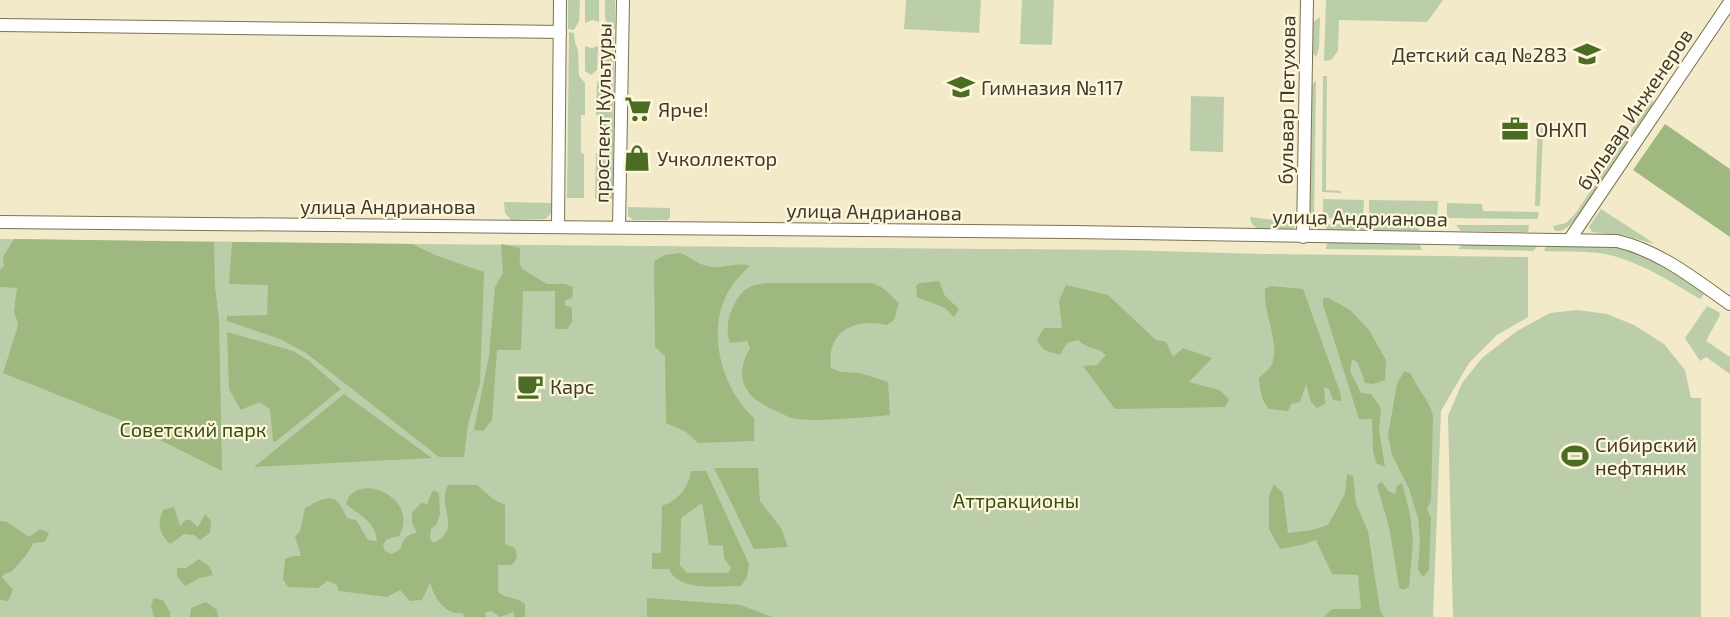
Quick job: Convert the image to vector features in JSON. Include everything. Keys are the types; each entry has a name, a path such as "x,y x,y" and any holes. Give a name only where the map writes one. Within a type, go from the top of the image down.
{"street":[{"path":"558,226 560,0"},
{"name":"проспект Культуры","path":"619,227 623,0"},
{"name":"бульвар Петухова","path":"1303,237 1307,0"},
{"name":"бульвар Инженеров","path":"1570,238 1730,2"},
{"path":"0,25 560,32"},
{"name":"улица Андрианова","path":"0,222 1570,238 1617,241 1637,245 1657,255 1730,304"}],"green space":[{"path":"568,0 580,0 579,21 574,30 568,29"},
{"path":"585,0 599,0 599,22 592,20 585,23"},
{"path":"605,0 615,0 615,29 608,29"},
{"path":"906,0 981,0 979,33 904,29"},
{"path":"1022,0 1054,0 1052,45 1020,44"},
{"path":"1326,0 1443,0 1427,22 1339,20 1338,51 1331,60 1324,61"},
{"path":"1320,17 1319,48 1316,57 1312,52 1312,23"},
{"path":"569,32 574,33 578,50 579,76 585,83 585,115 581,115 584,198 567,198"},
{"path":"607,33 614,33 613,199 595,199 596,153 600,153 600,115 596,115 597,82 603,77"},
{"path":"585,46 592,48 598,46 597,70 591,75 585,71"},
{"path":"1323,76 1327,76 1326,190 1341,191 1341,193 1322,192"},
{"path":"1316,80 1314,217 1309,217 1311,87"},
{"path":"1191,96 1224,97 1223,152 1190,151"},
{"path":"1652,100 1654,105 1579,215 1566,228 1555,231 1553,226 1566,223 1575,214"},
{"path":"1538,122 1543,129 1540,206 1535,206"},
{"path":"1665,124 1730,169 1730,237 1633,170"},
{"path":"1323,199 1364,200 1363,219 1323,218"},
{"path":"1369,200 1438,201 1437,219 1369,218"},
{"path":"504,202 552,203 551,213 546,219 511,220 505,213"},
{"path":"1447,203 1482,204 1483,211 1538,212 1539,215 1537,219 1447,218"},
{"path":"628,207 670,208 670,218 667,220 633,220 628,216"},
{"path":"1601,209 1654,244 1626,236 1592,232 1589,227"},
{"path":"1250,217 1296,223 1291,230 1266,230 1254,226"},
{"path":"1326,224 1425,224 1418,231 1326,230"},
{"path":"1456,225 1529,225 1528,232 1461,231"},
{"name":"Советский парк","path":"0,239 1121,250 1528,257 1528,317 1497,335 1469,363 1441,411 1433,617 0,617"},
{"path":"14,239 214,242 215,287 219,320 222,471 118,419 3,373 18,323 14,312 17,288 0,287 0,270 4,266 3,257"},
{"path":"232,242 412,244 435,255 484,272 480,383 468,424 464,457 439,457 306,353 280,339 227,321 227,316 267,315 268,285 229,284"},
{"path":"1465,242 1540,244 1533,251 1458,249"},
{"path":"1327,243 1417,243 1422,250 1326,249"},
{"path":"501,244 520,248 519,261 522,269 547,284 565,284 573,287 572,298 565,300 565,305 572,308 572,322 567,329 555,329 555,291 523,291 521,350 497,350 492,420 483,431 474,430 489,356 495,287 503,273"},
{"path":"1546,246 1605,246 1640,253 1665,266 1704,294 1700,299 1651,271 1626,260 1592,252 1544,251"},
{"path":"681,253 707,266 739,264 750,266 733,284 723,303 718,338 720,356 732,390 754,418 754,441 698,443 686,432 666,423 665,356 655,347 654,261 665,255"},
{"path":"939,281 945,296 959,309 954,317 945,308 917,297 916,286 920,283"},
{"path":"767,283 872,283 883,288 899,303 894,320 887,325 864,323 845,330 838,336 831,355 831,368 841,372 860,373 888,382 890,415 826,420 791,418 764,405 749,393 744,385 742,369 750,348 747,341 730,343 728,324 734,305 743,291"},
{"path":"1066,285 1108,295 1156,340 1166,342 1173,357 1183,348 1212,358 1189,382 1219,390 1229,399 1225,407 1115,409 1083,366 1097,365 1106,355 1078,340 1067,343 1060,355 1044,350 1037,340 1044,328 1062,328 1059,301"},
{"path":"1271,286 1303,289 1341,395 1341,401 1333,400 1329,389 1324,387 1325,404 1317,408 1311,402 1306,384 1300,402 1291,404 1288,411 1269,409 1266,406 1261,395 1259,378 1271,366 1274,355 1273,337 1265,298 1265,289"},
{"path":"1323,298 1329,298 1350,310 1369,330 1386,360 1385,380 1373,384 1365,383 1358,363 1352,359 1350,371 1361,393 1371,394 1381,408 1379,430 1385,467 1376,463 1373,451 1372,419 1359,419 1323,305"},
{"path":"1707,306 1719,312 1720,315 1706,341 1730,357 1730,374 1706,357 1700,361 1685,338"},
{"name":"Сибирский нефтяник","path":"1578,310 1607,314 1634,325 1664,344 1685,370 1691,398 1701,398 1701,617 1453,617 1448,416 1462,383 1482,358 1517,331 1550,313"},
{"path":"227,332 293,351 309,361 341,389 275,442 273,441 270,409 259,402 241,410 229,389"},
{"path":"1404,371 1411,374 1433,416 1431,500 1427,509 1431,518 1429,570 1423,577 1418,570 1420,541 1418,518 1409,489 1392,455 1388,435 1397,384"},
{"path":"344,394 432,458 254,467"},
{"path":"714,468 758,468 760,501 781,528 788,547 754,549"},
{"path":"691,471 706,471 749,564 747,577 741,586 700,586 681,581 669,569 652,569 652,553 661,553 662,506 682,493","holes":["702,503 709,545 723,546 724,558 731,568 728,573 687,573 680,565 681,518"]},
{"path":"1347,474 1353,476 1356,504 1368,531 1380,611 1384,617 1324,617 1332,609 1361,609 1358,575 1332,574 1316,540 1280,549 1269,529 1269,495 1274,484 1283,493 1288,533 1312,530 1328,525 1345,494"},
{"path":"1382,482 1388,491 1395,494 1397,486 1402,483 1410,514 1413,541 1409,587 1403,590 1399,587 1389,527 1377,485"},
{"path":"448,485 477,485 493,499 505,505 505,544 515,548 517,558 512,565 498,565 498,592 525,604 525,617 514,617 514,612 500,617 491,611 485,613 486,617 464,617 463,613 451,611 442,605 430,583 422,600 410,601 400,590 387,597 339,591 336,584 327,581 318,588 288,587 283,579 285,559 301,556 295,537 300,531 305,508 320,500 330,498 335,500 347,518 356,520 368,540 377,541 370,524 346,504 351,494 361,489 384,492 394,499 401,509 403,522 399,536 387,539 383,545 385,551 392,554 400,549 408,536 417,533 412,523 412,513 421,503 427,504 433,490 439,493 440,515 436,525 431,529 430,538 433,543 447,531 445,494"},
{"path":"174,507 180,526 185,520 190,520 198,527 205,514 211,521 210,533 200,540 194,535 184,534 170,544 161,532 160,520 163,510"},
{"path":"0,521 7,522 29,537 40,529 49,533 45,542 33,543 11,572 2,577 13,590 8,601 0,600"},
{"path":"199,559 209,566 213,575 200,578 185,586 177,576 177,568 186,568"},
{"path":"154,598 163,600 170,612 170,617 154,617 151,605"},
{"path":"647,598 741,605 772,617 647,617"},
{"path":"206,602 217,610 218,617 190,617 191,608"}],"place":[{"name":"Детский сад №283","path":"1587,54"},
{"name":"Гимназия №117","path":"961,87"},
{"name":"Ярче!","path":"638,109"},
{"name":"ОНХП","path":"1515,129"},
{"name":"Учколлектор","path":"637,158"},
{"name":"Карс","path":"530,386"},
{"name":"Сибирский нефтяник","path":"1575,456"}],"park label":[{"name":"Аттракционы","path":"1016,500"}]}
